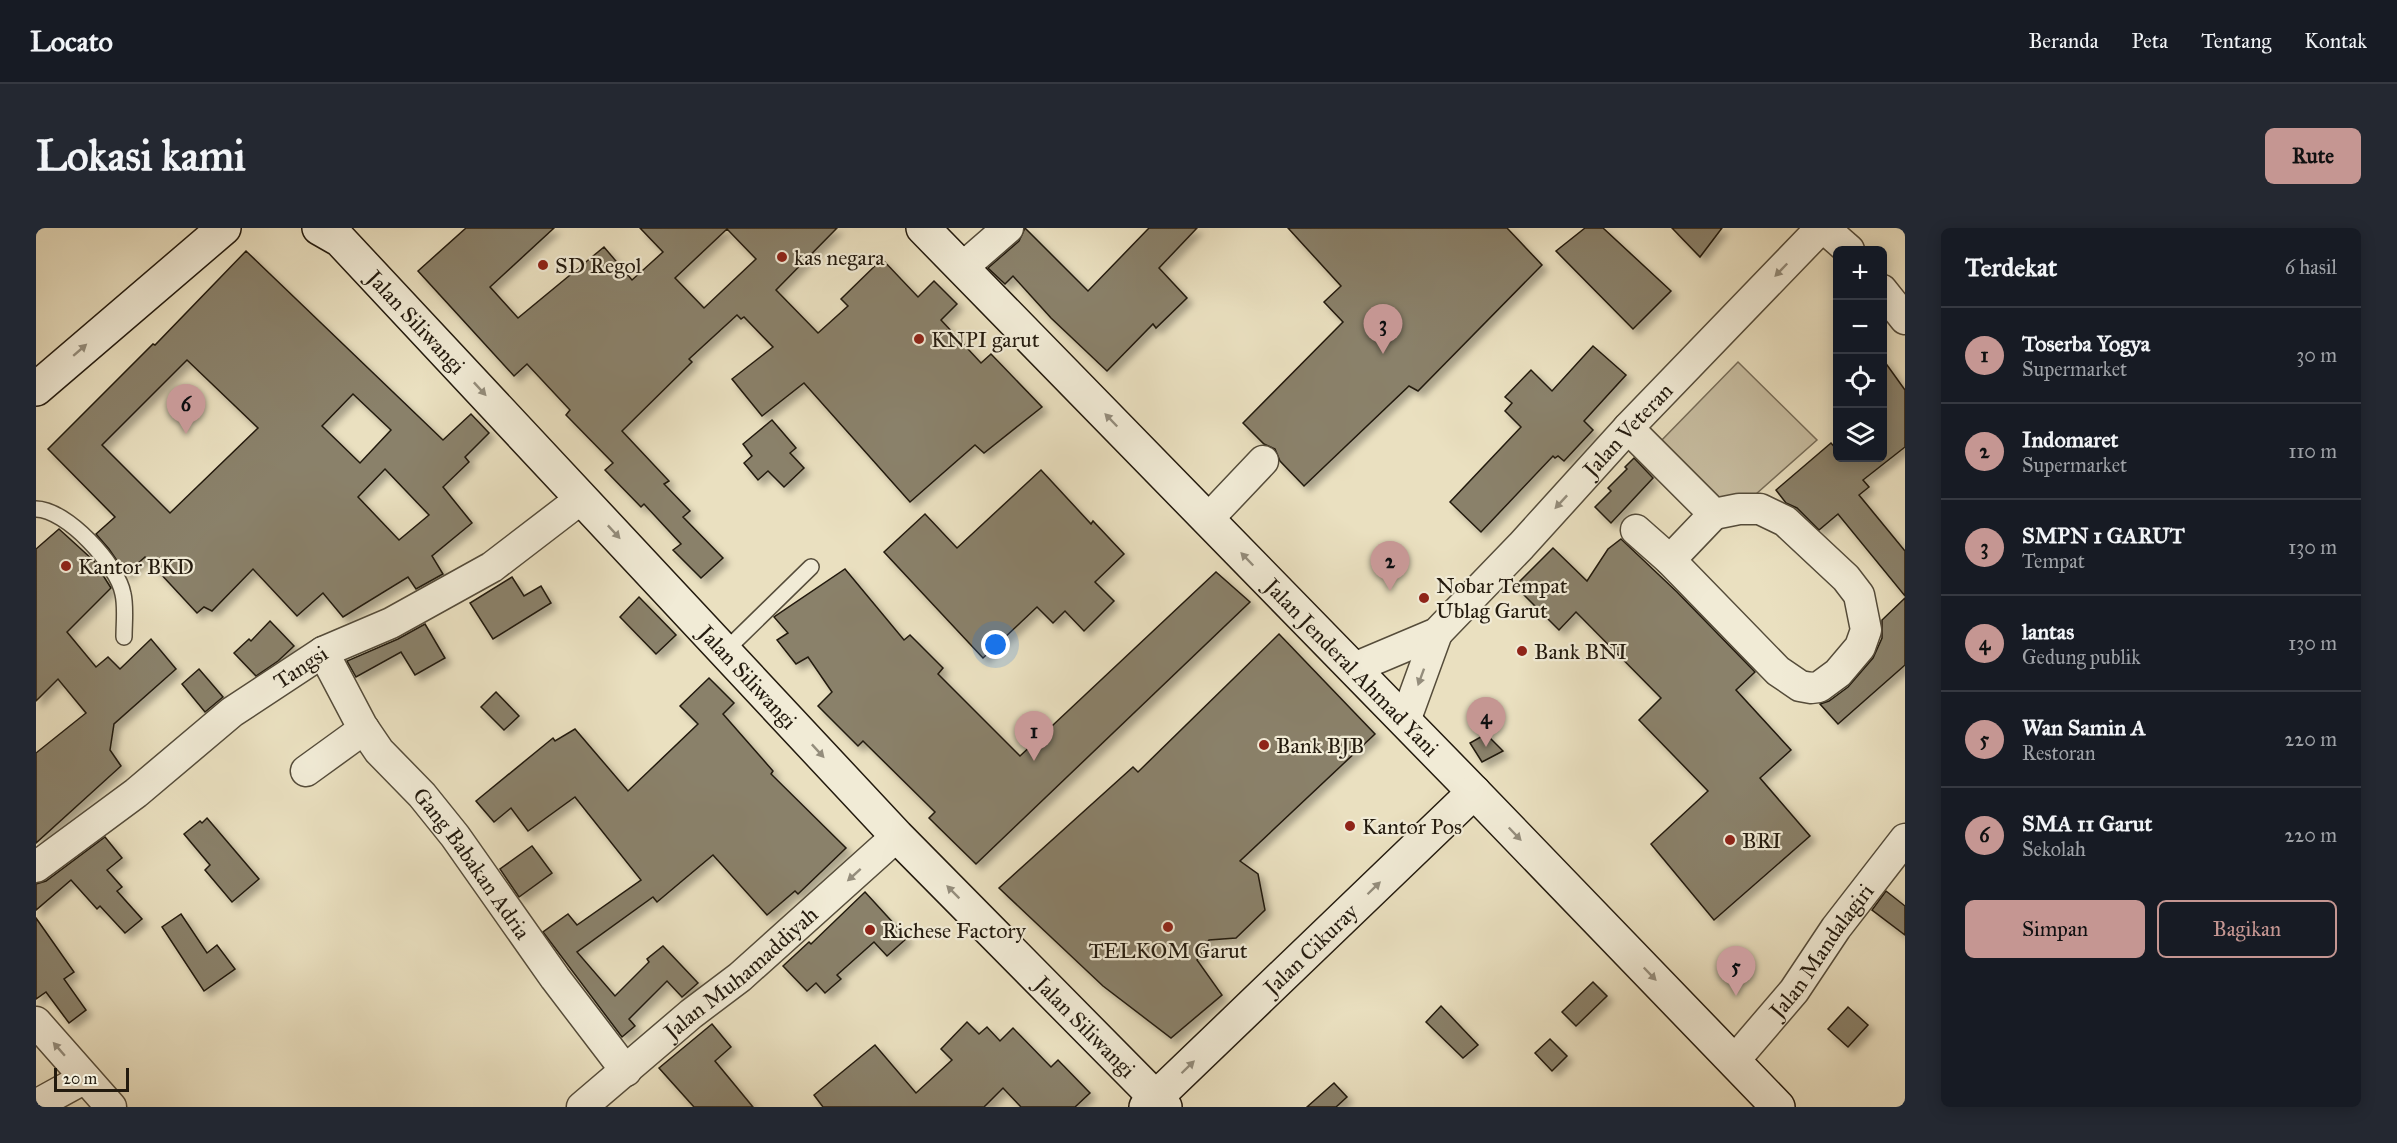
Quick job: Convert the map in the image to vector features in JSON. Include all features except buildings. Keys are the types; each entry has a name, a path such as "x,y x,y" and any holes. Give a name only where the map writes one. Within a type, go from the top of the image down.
{"street":[{"path":"36,388 224,228"},
{"name":"Jalan Jenderal Ahmad Yani","path":"923,228 1354,668 1778,1107"},
{"path":"962,268 1008,228"},
{"path":"1822,228 1844,246"},
{"name":"Jalan Veteran","path":"1354,668 1437,633 1521,546 1628,428 1822,228"},
{"name":"Jalan Siliwangi","path":"337,232 897,836 1156,1104"},
{"path":"1887,296 1905,319"},
{"path":"1628,428 1714,514"},
{"path":"1208,519 1263,461"},
{"name":"Tangsi","path":"36,867 136,793 232,712 323,652 391,623 492,567 582,498"},
{"path":"1636,530 1670,560 1778,671 1800,686 1818,687 1838,673 1860,647 1866,630 1859,595 1846,578 1785,520 1760,509 1738,509 1714,514 1670,560"},
{"name":"Jalan Veteran","path":"1405,721 1437,633"},
{"name":"Gang Babakan Adria","path":"323,652 364,729 379,751 422,795 455,836 555,978 626,1071"},
{"path":"306,771 364,729"},
{"name":"Jalan Cikuray","path":"1156,1104 1474,792"},
{"name":"Jalan Muhamaddiyah","path":"582,1107 691,1014 740,977 897,836"},
{"name":"Jalan Mandalagiri","path":"1734,1061 1794,990 1836,928 1905,839"},
{"path":"36,1022 111,1107"},
{"path":"36,1104 85,1078"}],"lane":[{"path":"36,509 47,509 77,528 111,568 123,593 124,637"},
{"path":"725,651 811,567"}],"shaded area":[{"path":"1738,362 1817,440 1747,502 1715,497 1658,444"}],"place":[{"name":"kas negara","path":"782,257"},
{"name":"SD Regol","path":"543,265"},
{"name":"KNPI garut","path":"919,339"},
{"name":"SMPN 1 GARUT","path":"1383,354"},
{"name":"SMA 11 Garut","path":"186,434"},
{"name":"Kantor BKD","path":"66,566"},
{"name":"Indomaret","path":"1390,591"},
{"name":"Nobar Tempat Ublag Garut","path":"1424,598"},
{"name":"Bank BNI","path":"1522,651"},
{"name":"Bank BJB","path":"1264,745"},
{"name":"lantas","path":"1486,747"},
{"name":"Toserba Yogya","path":"1034,761"},
{"name":"Kantor Pos","path":"1350,826"},
{"name":"BRI","path":"1730,840"},
{"name":"TELKOM Garut","path":"1168,927"},
{"name":"Richese Factory","path":"870,930"},
{"name":"Wan Samin A","path":"1736,996"}]}
